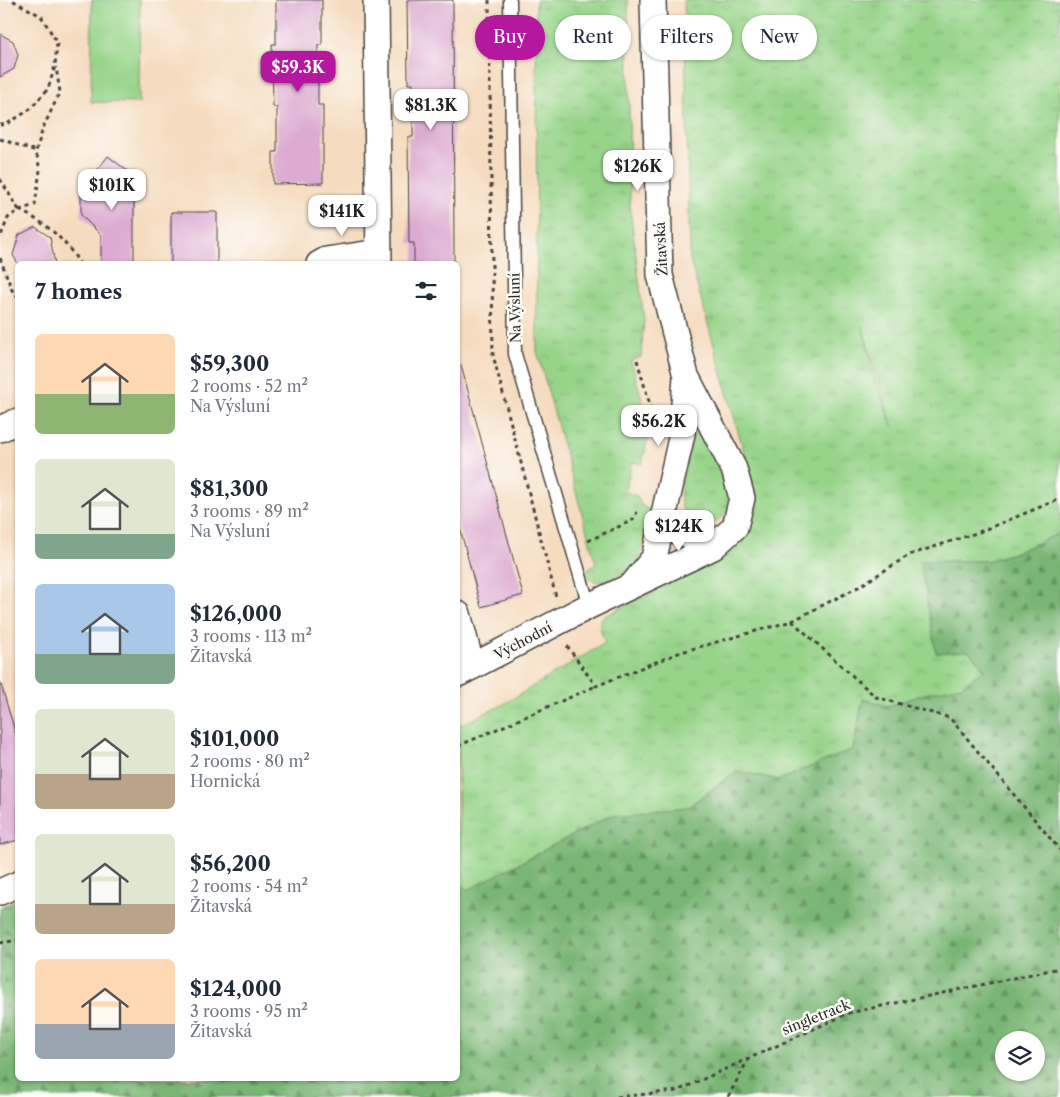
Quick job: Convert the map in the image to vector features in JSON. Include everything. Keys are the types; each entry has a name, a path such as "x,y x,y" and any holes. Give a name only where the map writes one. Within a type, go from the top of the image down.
{"street":[{"path":"324,261 379,258 376,0"},
{"name":"Žitavská","path":"589,606 713,547 735,527 742,498 734,469 686,376 660,274 653,0"},
{"name":"Žitavská","path":"633,585 654,558 682,434 686,376"},
{"path":"0,429 15,422"},
{"path":"662,522 713,547"},
{"name":"Východní","path":"465,671 589,606"},
{"path":"460,630 465,671"},
{"path":"0,892 15,885"}],"lane":[{"name":"Na Výsluní","path":"510,0 515,354 589,606"}],"path":[{"path":"0,238 8,218 19,210 35,205 40,170 36,151 43,128 60,92 56,66 57,42 41,16 12,0"},
{"path":"0,125 7,124 29,110 48,89 56,66"},
{"path":"0,139 36,151"},
{"path":"0,179 19,210 37,219 68,244 78,261"},
{"path":"0,258 15,294"},
{"path":"637,360 657,430"},
{"path":"460,745 596,686 682,652 792,621 860,586 909,555 979,532 1060,499"},
{"path":"572,549 633,520 641,505"},
{"path":"792,621 876,697 950,718 1060,850"},
{"path":"552,625 596,686"},
{"path":"0,943 15,940"},
{"name":"singletrack","path":"617,1097 677,1090 849,1013 1060,968"},
{"path":"728,1097 750,1058"}],"green space":[{"path":"92,0 140,0 139,103 91,102"},
{"path":"536,0 628,0 628,15 555,15 555,60 629,60 630,208 644,320 641,357 631,361 650,428 642,464 632,462 625,492 637,496 641,505 653,513 639,564 605,583 591,580 583,572 596,564 537,351 536,60 545,60 545,15 536,15"},
{"path":"684,0 1060,0 1060,533 1017,552 987,561 920,561 969,651 984,669 962,686 932,692 888,706 863,699 854,749 779,780 736,771 688,807 613,814 468,890 460,884 460,725 502,705 605,643 599,625 603,617 736,549 750,532 757,499 690,260 685,60 732,60 732,15 684,15","holes":["862,326 892,426 875,379"]},
{"path":"698,433 706,436 728,495 728,511 718,520 707,525 698,524 688,519 683,510 681,499 681,486 687,459 693,437"},
{"path":"1060,533 1060,1097 0,1097 0,907 15,901 15,1081 460,1081 460,884 468,890 613,814 688,807 736,771 779,780 853,749 863,699 888,706 932,692 962,686 984,669 969,651 936,653 920,561 987,561 1017,552"}],"building":[{"path":"276,0 322,0 322,45 318,45 318,105 323,105 323,183 273,184 273,152 277,152 277,107 273,107 272,44 276,44"},
{"path":"407,0 453,0 454,261 414,261 414,243 409,243 408,137 413,137 413,84 408,84"},
{"path":"0,34 13,41 18,55 14,69 0,77"},
{"path":"108,156 134,176 134,261 101,261 101,235 81,215 81,191"},
{"path":"171,212 217,212 217,261 171,261"},
{"path":"35,227 50,237 54,261 16,261 13,255 19,235"},
{"path":"460,365 523,595 481,607 460,528"},
{"path":"0,681 15,732 15,841 0,845"}]}
